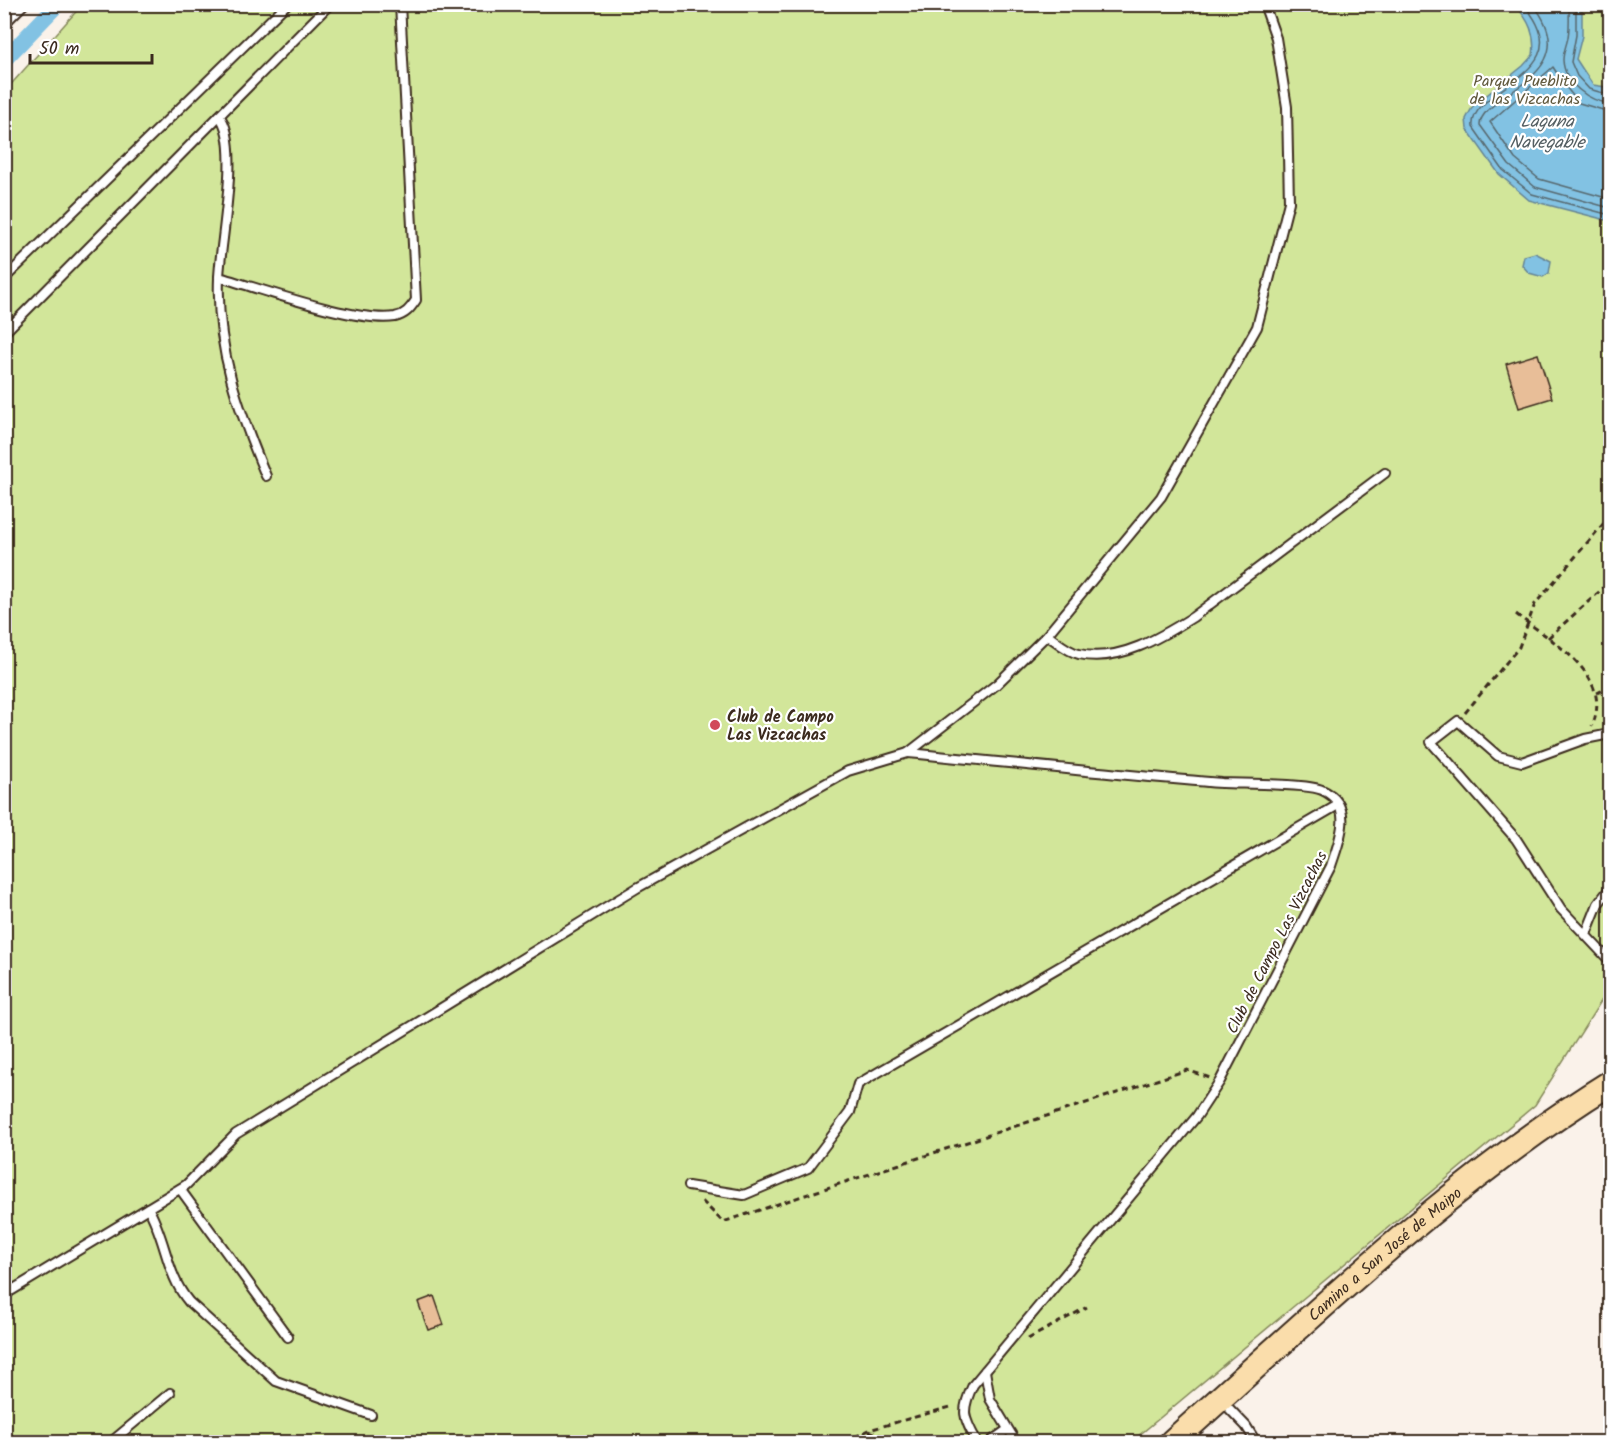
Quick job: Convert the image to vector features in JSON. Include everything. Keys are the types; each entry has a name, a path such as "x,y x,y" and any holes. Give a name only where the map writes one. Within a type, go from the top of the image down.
{"main road":[{"name":"Camino a San José de Maipo","path":"1172,1443 1381,1257 1474,1180 1561,1115 1611,1083"}],"lane":[{"path":"4,24 24,4"},
{"path":"4,279 286,4"},
{"path":"4,333 330,4"},
{"path":"219,277 369,318 397,316 409,311 416,300 400,4"},
{"path":"4,1295 196,1178 236,1134 637,888 848,771 908,753 997,684 1047,635 1161,497 1257,327 1289,202 1287,107 1276,38 1264,4"},
{"path":"219,116 226,124 229,145 227,199 219,277 220,332 228,373 240,413 266,476"},
{"path":"1047,635 1077,654 1100,656 1137,647 1171,631 1193,617 1385,473"},
{"path":"1611,734 1586,739 1522,762 1498,756 1458,721 1431,742 1516,839 1561,909 1611,961"},
{"path":"688,1186 744,1195 808,1168 850,1112 858,1084 1338,805 1322,790 1308,788 1221,783 908,753"},
{"name":"Club de Campo Las Vizcachas","path":"964,1403 973,1385 1197,1116 1220,1081 1331,866 1343,830 1343,819 1338,805"},
{"path":"1586,934 1598,904 1611,888"},
{"path":"180,1189 288,1337"},
{"path":"148,1208 155,1221 178,1289 189,1302 276,1381 371,1415"},
{"path":"985,1371 990,1399 1016,1443"},
{"path":"111,1443 170,1393"},
{"path":"1220,1399 1246,1426 1256,1443"},
{"path":"964,1403 964,1416 977,1443"},
{"path":"990,1443 1007,1430"}],"path":[{"path":"1458,721 1519,647 1535,604 1611,516"},
{"path":"1548,638 1611,582"},
{"path":"1516,614 1575,657 1597,693 1597,716 1586,739"},
{"path":"1597,693 1611,687"},
{"path":"688,1186 723,1222 1187,1070 1220,1081"},
{"path":"1000,1354 1087,1307"},
{"path":"845,1443 869,1430 964,1403"},
{"path":"869,1430 898,1443"}],"green space":[{"name":"Club de Campo Las Vizcachas","path":"82,5 1610,5 1610,987 1535,1105 1131,1442 5,1442 5,91"}],"water":[{"name":"Laguna Navegable","path":"1515,5 1582,5 1582,36 1576,59 1593,85 1606,87 1610,92 1610,221 1529,200 1499,174 1467,129 1466,119 1473,106 1523,66 1533,55 1530,28"},
{"path":"1535,253 1551,261 1549,273 1543,277 1529,273 1522,265 1524,256"}],"building":[{"path":"1538,354 1552,398 1519,408 1506,364"},
{"path":"434,1296 444,1325 428,1330 418,1302"}],"waterway":[{"path":"4,60 58,4"}],"place":[{"name":"Club de Campo Las Vizcachas","path":"715,725"}],"park label":[{"name":"Parque Pueblito de las Vizcachas","path":"1525,89"}]}
